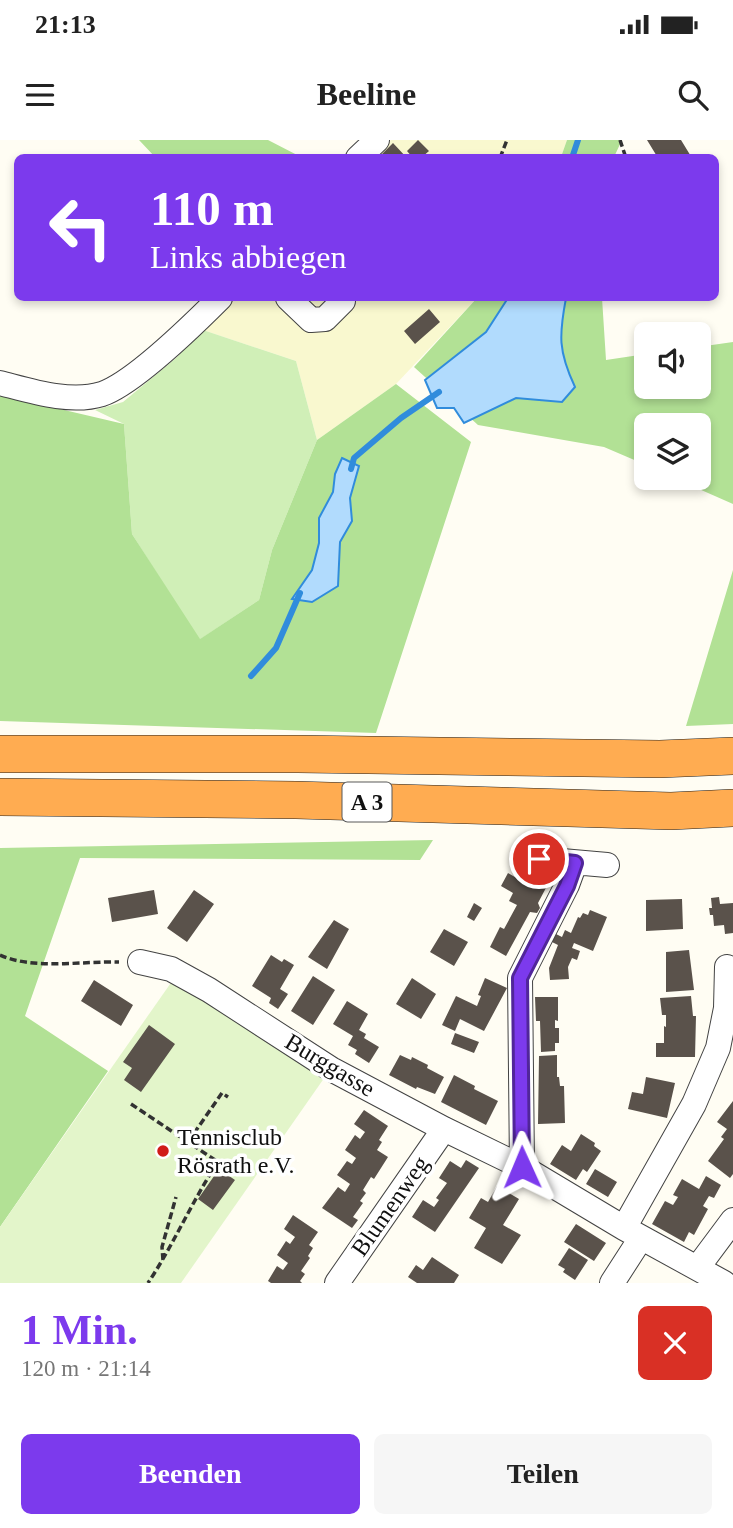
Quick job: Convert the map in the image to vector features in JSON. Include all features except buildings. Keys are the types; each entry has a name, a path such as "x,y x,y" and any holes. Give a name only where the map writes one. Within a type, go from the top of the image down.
{"highway":[{"name":"A 3","path":"0,754 660,759 733,756"},
{"name":"A 3","path":"0,797 296,800 671,811 733,808"}],"street":[{"path":"362,154 377,140"},
{"path":"0,383 73,397 103,394 130,378 217,301"},
{"path":"291,301 312,320 324,319 343,301"},
{"path":"539,859 607,865"},
{"path":"522,1167 520,978 567,886 575,863"},
{"name":"Burggasse","path":"140,962 171,970 331,1069 522,1167 724,1283"},
{"path":"612,1283 718,1048 726,1007 727,967"},
{"name":"Blumenweg","path":"337,1283 444,1129"},
{"path":"698,1267 733,1220"}],"path":[{"path":"0,955 9,959 78,964 94,961 140,962"},
{"path":"188,1142 222,1093 228,1097"},
{"path":"131,1104 218,1162 194,1199 163,1260 148,1283"},
{"path":"163,1260 162,1247 176,1197"}],"green space":[{"path":"139,140 268,140 295,154 152,154"},
{"path":"391,140 567,140 562,154 377,154"},
{"path":"567,140 622,140 615,154 562,154"},
{"path":"231,301 474,301 396,384 317,440 296,361 203,330"},
{"path":"474,301 602,301 606,360 634,356 634,399 711,399 711,345 733,342 733,504 701,490 711,490 711,413 634,413 634,460 604,447 478,425 414,367"},
{"path":"203,330 296,361 317,440 272,550 259,600 199,640 132,534 124,424 95,410 123,402 176,358"},
{"path":"396,384 471,442 376,733 0,721 0,395 124,424 132,534 200,639 259,600 272,550 317,440"},
{"path":"733,570 733,724 686,726"},
{"path":"433,840 420,860 80,858 25,1016 108,1071 0,1227 0,848"},
{"name":"Tennisclub Rösrath e.V.","path":"175,977 327,1074 181,1283 0,1283 0,1227"}],"water":[{"path":"506,301 566,301 562,322 563,353 575,387 562,402 516,398 464,423 454,408 437,408 425,380 486,332"},
{"path":"342,458 359,466 350,498 352,521 340,542 338,586 312,602 292,599 312,570 319,543 319,518 333,492 335,474"}],"waterway":[{"path":"573,154 578,140"},
{"path":"351,469 354,458 401,418 439,392"},
{"path":"251,676 276,648 300,593"}],"place":[{"name":"Tennisclub Rösrath e.V.","path":"163,1151"}],"route":[{"path":"522,1167 520,978 567,886 575,863 539,859"}]}
